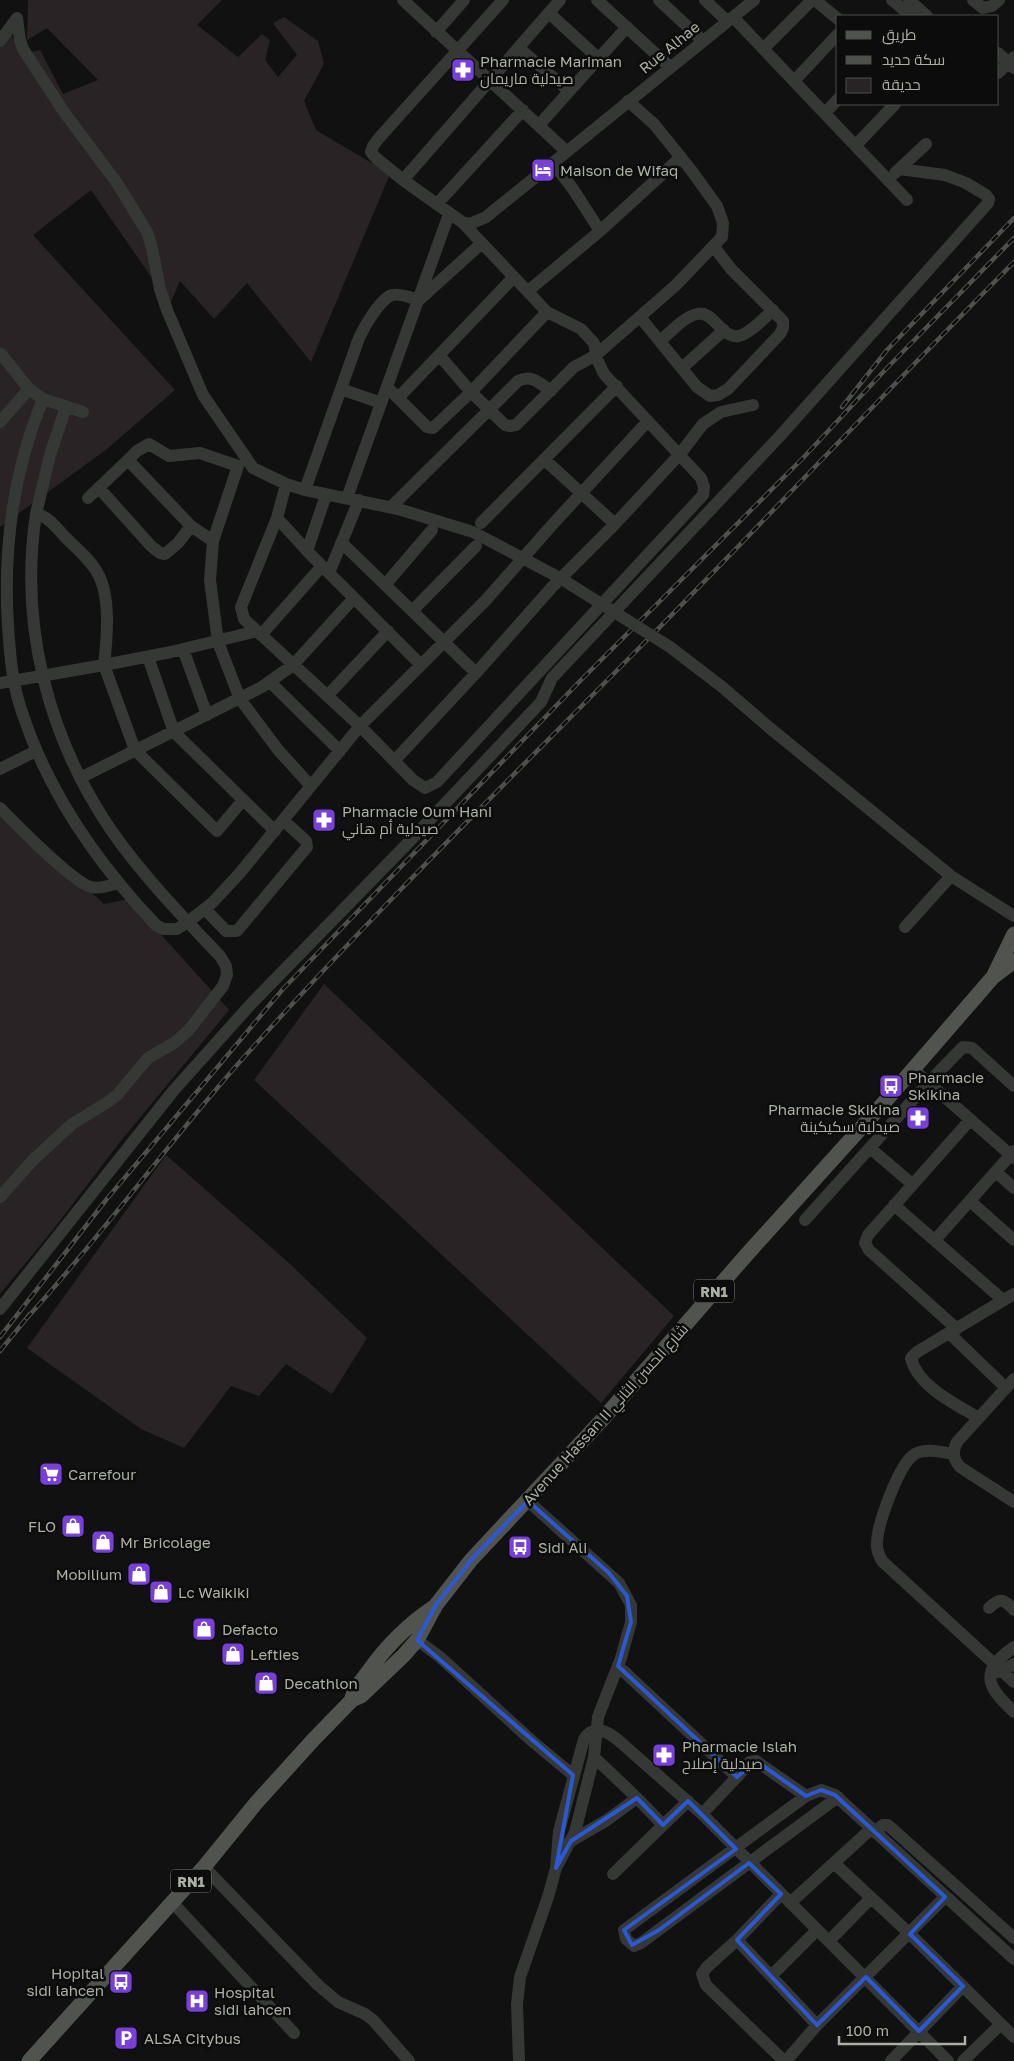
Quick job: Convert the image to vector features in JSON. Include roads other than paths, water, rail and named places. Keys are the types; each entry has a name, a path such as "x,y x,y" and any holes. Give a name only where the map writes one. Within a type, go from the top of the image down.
{"main road":[{"name":"Avenue Hassan II شارع الحسن الثاني","path":"993,977 1014,934"},
{"name":"Avenue Hassan II شارع الحسن الثاني","path":"417,1640 436,1606 472,1560 601,1421 993,977 1014,961"},
{"name":"Avenue Hassan II شارع الحسن الثاني","path":"405,1628 436,1606"},
{"path":"405,1628 413,1630 417,1640"},
{"name":"RN1","path":"29,2061 204,1867 256,1803 352,1700 363,1694 405,1628"},
{"name":"RN1","path":"384,1662 400,1659 417,1640"}],"street":[{"path":"403,0 566,151"},
{"path":"436,32 464,0"},
{"path":"286,484 276,518 241,607 244,619 360,726 420,786 429,788 438,782 700,500 704,491 701,478 604,374 596,355 594,343 581,329 547,312 462,222 403,180 372,154 372,146 503,0"},
{"path":"403,180 560,0"},
{"path":"659,0 703,40"},
{"path":"704,0 764,48 907,200"},
{"name":"Rue Alhae","path":"462,222 470,224 486,217 754,0"},
{"path":"764,48 813,0 836,17"},
{"path":"892,0 909,15"},
{"path":"909,0 926,15"},
{"path":"973,0 984,8 992,6 999,0"},
{"path":"599,1 670,67"},
{"path":"549,13 598,58"},
{"path":"0,41 17,18 23,49 64,112 117,183 148,232 160,289 167,310 203,395 253,468 286,484 305,490 394,508 474,532 560,578 670,647 721,686 951,876 1014,916"},
{"path":"539,125 627,27"},
{"path":"795,80 836,36"},
{"path":"519,48 569,91"},
{"path":"999,54 1012,63 999,71"},
{"path":"439,355 505,425 513,426 523,420 574,367 596,355 676,285 722,237 724,223 717,206 654,124 628,101"},
{"path":"826,112 836,101"},
{"path":"856,145 894,105"},
{"path":"437,204 523,110"},
{"path":"888,179 926,144"},
{"path":"528,291 600,231 681,157"},
{"path":"553,162 600,231"},
{"path":"0,1309 174,1090 251,1004 414,837 541,702 552,678 780,436 988,203 989,199 986,195 945,175 899,169"},
{"path":"0,683 148,657 259,633 326,570 343,544 353,499 381,403 449,214"},
{"path":"419,300 482,244"},
{"path":"640,317 697,386 710,396 718,396 744,373 783,328 783,321 731,269 714,247"},
{"path":"398,398 514,277"},
{"path":"305,490 362,332 384,301 390,296 397,294 419,300"},
{"path":"660,341 686,319 697,313 707,315 729,334 739,336 773,310"},
{"path":"387,386 427,427 433,428 472,392 547,312"},
{"path":"682,368 724,330"},
{"path":"1,354 29,390 43,399 83,412"},
{"path":"394,508 518,381 524,378 532,378 550,391"},
{"path":"481,523 617,386"},
{"path":"341,389 381,403"},
{"path":"0,422 29,390"},
{"path":"43,399 22,457 12,508 4,535 4,593 14,680 21,710 36,751 82,833 117,884 156,925 163,929 177,929 188,922 239,874 360,726 486,600 648,421"},
{"path":"394,760 476,674 553,586 615,524 680,454 703,424 721,412 753,406"},
{"path":"0,1197 33,1160 72,1124 117,1095 148,1058 174,1044 188,1031 223,986 227,975 226,966 220,956 129,854 107,824 80,778 53,716 42,675 32,609 30,579 36,514 50,454 66,407"},
{"path":"88,498 142,446 149,444 169,456 200,453 238,466 213,541 210,580 218,642 240,699 278,751 311,786"},
{"path":"128,460 191,526 213,541"},
{"path":"545,460 615,524"},
{"path":"99,488 151,546 160,553 165,554 171,549 191,526"},
{"path":"307,551 326,495"},
{"path":"36,514 40,514 55,526 98,573 106,603 107,641 104,664 135,750 217,831 243,800"},
{"path":"276,518 420,665"},
{"path":"385,585 432,530"},
{"path":"343,544 476,674"},
{"path":"412,611 476,546"},
{"path":"80,778 240,699 270,682 293,664 354,598"},
{"path":"327,696 388,631"},
{"path":"183,649 207,715"},
{"path":"148,657 174,732 275,831"},
{"path":"270,682 340,751"},
{"path":"0,769 36,751"},
{"path":"0,808 53,858 82,882 95,887 117,884"},
{"path":"205,908 226,931 237,931 307,847 306,841 283,820"},
{"path":"905,927 951,876"},
{"path":"806,1220 929,1082 961,1049 965,1047 972,1048 1012,1079"},
{"path":"913,1069 970,1120 1013,1155 935,1240"},
{"path":"970,1120 868,1235 866,1247 953,1331 1011,1383 957,1442 953,1454 955,1461 960,1467 1014,1502"},
{"path":"846,1144 866,1153 912,1184"},
{"path":"996,1172 1014,1188"},
{"path":"971,1202 1014,1240"},
{"path":"894,1205 935,1240 1009,1297 914,1354 912,1361 917,1371 929,1385 979,1418"},
{"path":"953,1454 920,1452 909,1458 904,1464 880,1527 876,1544 878,1552 882,1561 996,1669 1014,1682"},
{"path":"528,1501 619,1583 630,1605 631,1622 626,1644 600,1712 594,1757 583,1804 571,1841 556,1868"},
{"path":"989,1608 996,1601 1000,1600 1007,1603 1014,1610"},
{"path":"417,1640 440,1656 532,1741 573,1775"},
{"path":"1014,1647 996,1669 990,1680 991,1687 999,1698 1014,1712"},
{"path":"996,1669 1014,1664"},
{"path":"618,1666 737,1777"},
{"path":"519,2061 517,2004 520,1977 556,1868 559,1831 584,1739 589,1732 597,1729 614,1737 702,1814 948,2061"},
{"path":"594,1757 663,1825"},
{"path":"702,1814 750,1762 756,1761 806,1796"},
{"path":"838,1797 641,1942 634,1946 628,1942 623,1933 624,1930 806,1796 821,1790 830,1792 838,1797 1014,1959"},
{"path":"571,1841 607,1820 637,1798"},
{"path":"613,1874 688,1802"},
{"path":"790,1903 872,1830 888,1825 1014,1938"},
{"path":"918,1872 929,1862"},
{"path":"834,1863 910,1934 1014,2037"},
{"path":"204,1867 318,1986 338,2002 365,2014 373,2020 409,2061"},
{"path":"781,1894 702,1974 703,1980 727,2006 785,2061 817,2025 910,1934 945,1896"},
{"path":"829,1941 871,1898"},
{"path":"172,1902 294,2033"},
{"path":"771,1976 817,1930"},
{"path":"737,1940 817,2025"},
{"path":"891,2061 963,1986"},
{"path":"963,2061 1001,2024"}],"railway":[{"path":"842,407 887,350 1014,218"},
{"path":"0,1337 106,1200 283,989 581,680 803,458 886,369 1014,238"},
{"path":"26,1319 82,1254 217,1088 343,949 695,591 1014,262"},
{"path":"0,1351 30,1314"}],"place":[{"name":"Pharmacie Mariman صيدلية ماريمان","path":"463,70"},
{"name":"Maison de Wifaq","path":"543,170"},
{"name":"Pharmacie Oum Hani صيدلية أم هاني","path":"324,820"},
{"name":"Pharmacie Skikina","path":"891,1086"},
{"name":"Pharmacie Skikina صيدلية سكيكينة","path":"918,1118"},
{"name":"Carrefour","path":"51,1474"},
{"name":"FLO","path":"73,1526"},
{"name":"Mr Bricolage","path":"103,1542"},
{"name":"Sidi Ali","path":"520,1547"},
{"name":"Mobilium","path":"139,1574"},
{"name":"Lc Waikiki","path":"161,1592"},
{"name":"Defacto","path":"204,1629"},
{"name":"Lefties","path":"233,1654"},
{"name":"Decathlon","path":"266,1683"},
{"name":"Pharmacie Islah صيدلية إصلاح","path":"664,1755"},
{"name":"Hopital sidi lahcen","path":"121,1982"},
{"name":"Hospital sidi lahcen","path":"197,2001"},
{"name":"ALSA Citybus","path":"126,2038"}]}
